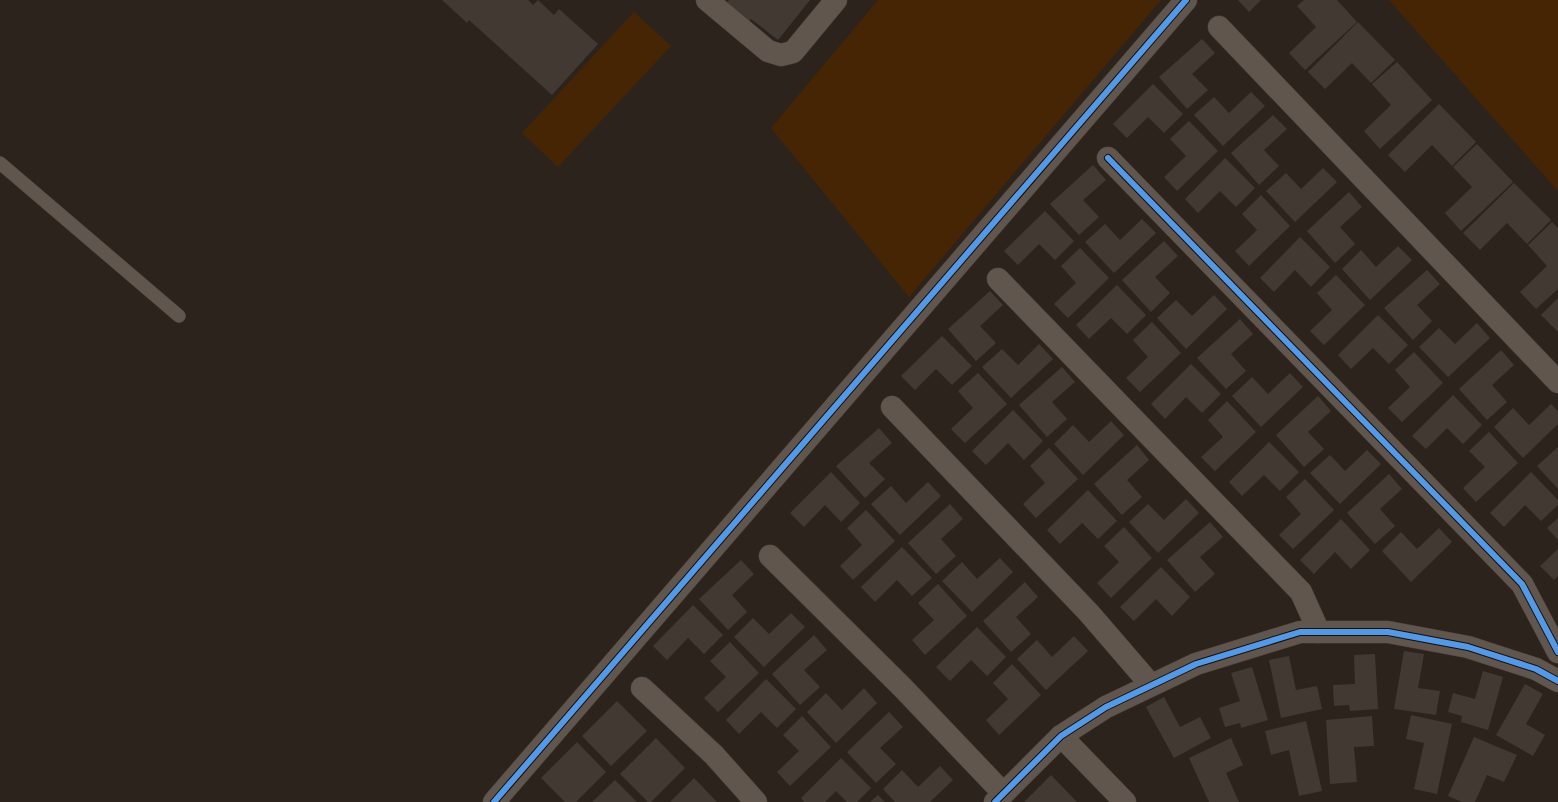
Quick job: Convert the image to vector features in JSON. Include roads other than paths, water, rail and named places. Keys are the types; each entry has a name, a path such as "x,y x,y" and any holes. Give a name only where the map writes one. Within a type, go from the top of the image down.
{"street":[{"path":"707,0 768,51 781,56 793,52 836,0"},
{"path":"494,802 1186,0"},
{"path":"1219,27 1558,382"},
{"path":"1108,158 1522,584 1558,652"},
{"path":"998,279 1301,592 1319,632"},
{"path":"892,407 1089,613 1151,685"},
{"path":"770,556 903,688 999,797 1061,736 1106,707 1196,664 1300,632 1388,632 1468,647 1536,669 1558,681"},
{"path":"1536,669 1558,657"},
{"path":"642,688 714,756 756,802"},
{"path":"1061,736 1125,802"}],"lane":[{"path":"0,163 179,316"}]}
